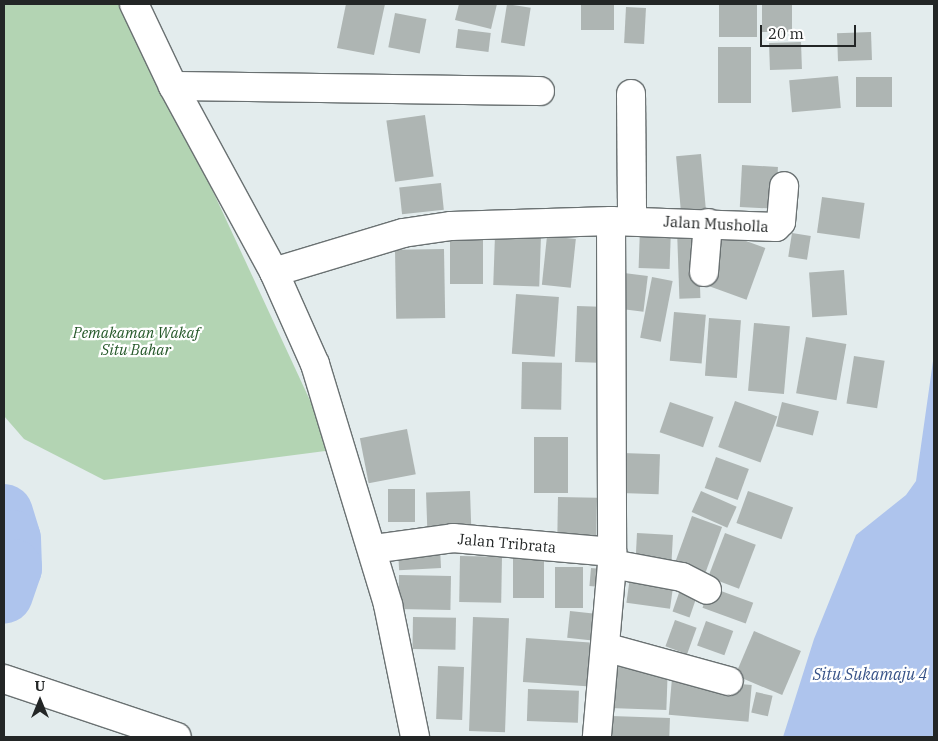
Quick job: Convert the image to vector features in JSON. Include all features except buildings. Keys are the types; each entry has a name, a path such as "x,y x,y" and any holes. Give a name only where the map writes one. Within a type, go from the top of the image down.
{"street":[{"path":"134,4 173,86 274,272 315,364 373,549 402,659 415,737"},
{"path":"173,86 540,91"},
{"path":"597,737 608,648 622,221 631,94"},
{"name":"Jalan Musholla","path":"274,272 403,232 451,226 622,221 776,227 781,222 784,186"},
{"path":"704,272 708,223"},
{"name":"Jalan Tribrata","path":"373,549 453,538 612,558 682,577 707,590"},
{"path":"608,648 730,680"},
{"path":"4,680 177,737"}],"green space":[{"name":"Pemakaman Wakaf Situ Bahar","path":"4,4 126,4 333,450 104,480 24,439 4,416"}],"water":[{"name":"Situ Sukamaju 4","path":"934,354 934,737 783,737 814,639 856,535 906,495 916,481"}],"waterway":[{"path":"4,513 12,539 13,568 4,594"}]}
